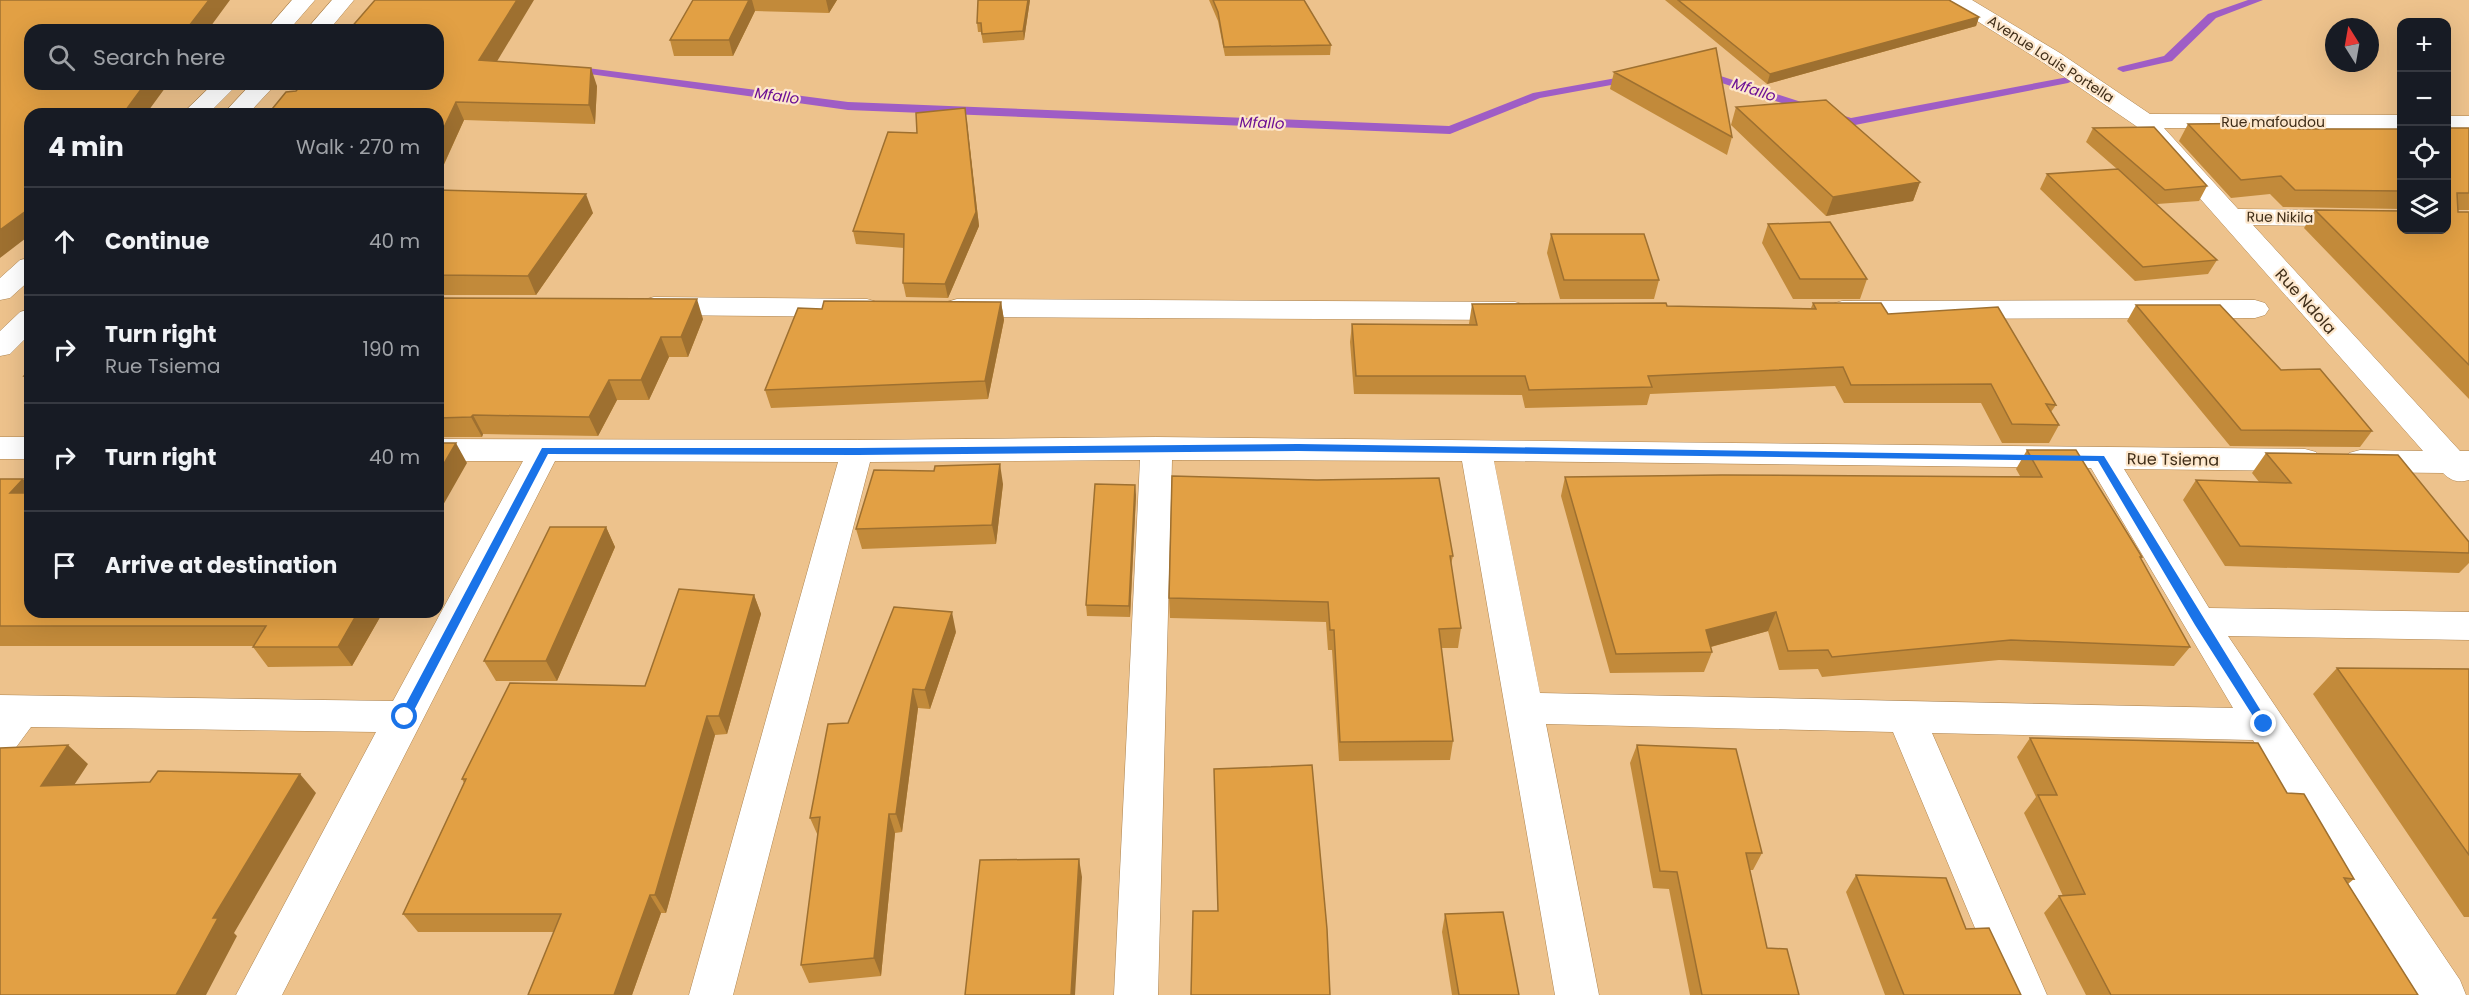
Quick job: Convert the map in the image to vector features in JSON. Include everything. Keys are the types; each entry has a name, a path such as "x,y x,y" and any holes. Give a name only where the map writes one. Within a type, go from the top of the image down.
{"street":[{"path":"282,24 304,0"},
{"path":"322,24 343,0"},
{"name":"Avenue Louis Portella","path":"1957,0 2021,36 2144,121"},
{"path":"200,108 220,90"},
{"path":"241,108 258,90"},
{"name":"Rue mafoudou","path":"2144,121 2397,122"},
{"name":"Rue Ndola","path":"2144,121 2463,468"},
{"path":"2451,123 2469,123"},
{"name":"Rue Nikila","path":"2230,217 2397,219"},
{"path":"0,292 24,271"},
{"path":"633,306 894,308"},
{"path":"930,308 1538,311"},
{"path":"1812,310 2254,309"},
{"path":"0,347 24,324"},
{"path":"1136,995 1156,447"},
{"name":"Rue Tsiema","path":"444,450 857,452 1156,447 2101,458 2463,468"},
{"path":"0,448 24,448"},
{"path":"258,995 545,450"},
{"path":"711,995 857,452"},
{"path":"1476,452 1576,995"},
{"path":"2101,458 2199,622 2264,724 2444,995"},
{"path":"2199,622 2469,626"},
{"path":"1522,708 2264,724"},
{"path":"1906,716 2025,995"},
{"path":"7,720 405,717"}],"building":[{"path":"0,0 209,0 191,24 24,24 24,90 141,90 127,108 24,108 24,212 0,230"},
{"path":"375,0 517,0 479,60 591,68 589,105 456,102 444,127 444,108 273,108 286,92 297,90 444,90 444,24 354,24"},
{"path":"693,0 749,0 729,40 670,40"},
{"path":"978,0 1028,0 1023,31 982,34 981,23 977,23"},
{"path":"1213,0 1304,0 1331,45 1224,47 1218,12"},
{"path":"1678,0 1949,0 1979,17 1770,74"},
{"path":"1716,48 1732,137 1614,72"},
{"path":"1826,100 1920,182 1833,197 1736,107"},
{"path":"965,108 976,212 945,284 903,283 904,234 853,231 888,132 917,133 916,113"},
{"path":"2291,123 2298,129 2397,129 2397,191 2295,190 2281,176 2241,180 2188,124"},
{"path":"2154,127 2207,186 2165,190 2093,128"},
{"path":"2451,128 2469,128 2469,193 2457,193 2458,212 2469,212 2469,365 2315,210 2397,211 2397,234 2451,234"},
{"path":"2118,169 2217,260 2143,267 2047,174"},
{"path":"444,190 586,194 528,276 444,275"},
{"path":"1830,222 1867,279 1800,279 1768,224"},
{"path":"1551,234 1644,234 1659,280 1564,280"},
{"path":"444,298 697,299 681,337 661,337 641,380 609,380 589,417 473,415 444,418"},
{"path":"824,301 1001,302 985,381 765,390 798,308 822,309"},
{"path":"1666,303 1667,306 1816,309 1813,303 1881,303 1888,314 1998,307 2056,405 2046,404 2059,425 2012,424 1991,384 1851,385 1843,367 1648,376 1652,387 1529,390 1525,376 1356,376 1352,324 1477,325 1472,304"},
{"path":"2136,305 2220,305 2281,370 2320,369 2372,431 2241,430"},
{"path":"444,443 456,443 444,464"},
{"path":"2027,450 2076,450 2142,557 2140,557 2190,647 2011,640 1832,657 1828,650 1788,651 1776,612 1706,630 1712,652 1616,654 1565,477 1722,475 2042,477"},
{"path":"2266,453 2398,455 2469,542 2469,553 2240,546 2196,480 2291,483"},
{"path":"1000,464 992,525 856,529 874,470 934,471 935,466"},
{"path":"1172,476 1317,480 1439,478 1453,556 1450,556 1461,628 1439,629 1453,741 1340,742 1334,630 1330,630 1328,602 1169,598"},
{"path":"0,479 23,479 10,493 24,493 24,618 355,618 338,647 253,647 266,626 0,626"},
{"path":"1095,484 1135,485 1129,606 1086,605"},
{"path":"550,527 606,527 546,661 484,661"},
{"path":"679,589 754,595 719,716 707,716 655,895 650,895 614,995 528,995 561,914 403,914 466,779 462,779 510,683 645,686"},
{"path":"894,607 952,612 925,690 913,689 896,814 889,814 874,958 801,965 820,817 810,818 828,724 848,723"},
{"path":"2337,668 2469,669 2469,855"},
{"path":"2030,738 2258,743 2287,793 2304,794 2354,879 2344,878 2418,995 2111,995 2059,896 2085,894 2038,795 2057,795"},
{"path":"68,745 41,786 150,782 158,771 300,774 213,918 218,918 176,995 0,995 0,748"},
{"path":"1637,745 1736,749 1762,853 1746,853 1767,948 1787,949 1799,995 1702,995 1677,872 1660,871"},
{"path":"1312,765 1327,929 1330,995 1191,995 1193,911 1218,911 1214,769"},
{"path":"1079,859 1071,995 965,995 980,860"},
{"path":"1856,875 1946,878 1966,929 1989,928 2021,995 1904,995"},
{"path":"1503,912 1519,995 1459,995 1445,914"}],"waterway":[{"name":"Mfallo","path":"2123,69 2168,59 2212,16 2258,0"},
{"name":"Mfallo","path":"572,69 848,106 1450,130 1537,95 1633,78"},
{"name":"Mfallo","path":"1702,73 1850,122 2068,80"}],"route":[{"path":"405,717 545,450 857,452 1298,447 1476,452 2101,458 2199,622 2264,724"}]}
